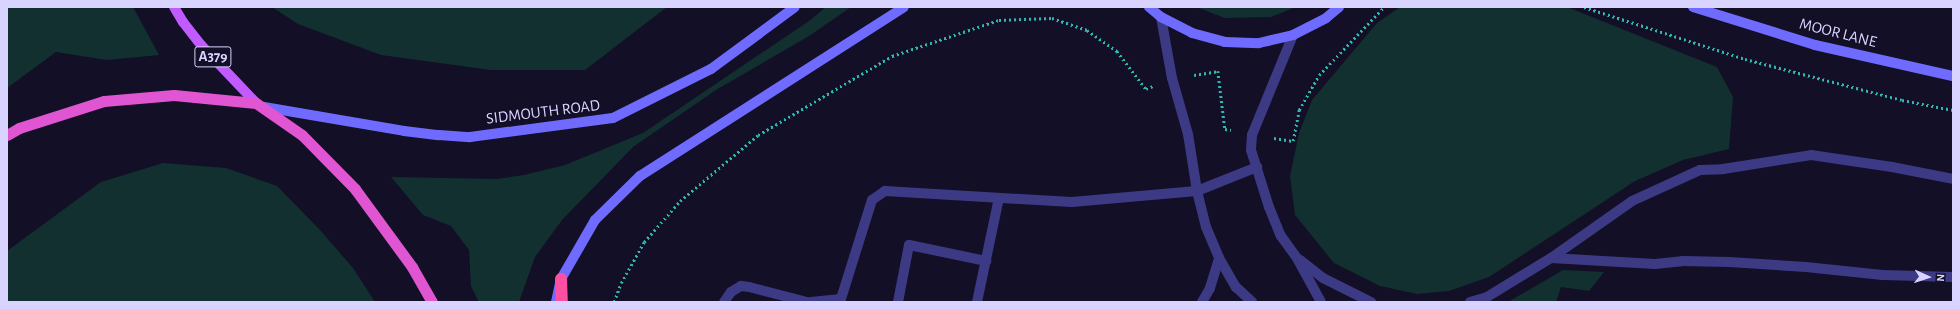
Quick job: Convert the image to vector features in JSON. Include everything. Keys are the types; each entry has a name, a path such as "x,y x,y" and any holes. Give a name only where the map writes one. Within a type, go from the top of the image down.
{"highway":[{"path":"7,135 19,128 104,101 174,95 260,105 302,135 355,189 412,267 432,302"},
{"path":"561,279 562,302"}],"main road":[{"name":"A379","path":"174,7 183,22 201,44 260,105"},
{"name":"SIDMOUTH ROAD","path":"260,105 404,131 470,137 613,118 710,69 795,7"},
{"path":"556,302 561,279 595,220 640,176 904,7"},
{"path":"1149,7 1161,17 1192,33 1225,42 1259,43 1293,35 1326,18 1339,7"},
{"name":"MOOR LANE","path":"1693,7 1815,45 1953,76"}],"lane":[{"path":"1161,17 1172,78 1188,134 1197,191 1206,227 1219,258 1236,286 1252,302"},
{"path":"1293,35 1252,135 1251,150 1269,206 1281,236 1297,258 1321,302"},
{"path":"1470,302 1487,297 1551,258 1632,201 1700,170 1723,169 1811,155 1892,167 1953,179"},
{"path":"811,302 840,301 872,200 885,191 898,190 1072,202 1197,191 1257,167"},
{"path":"977,302 999,198"},
{"path":"898,302 909,245 986,261"},
{"path":"1202,302 1210,288 1219,258"},
{"path":"1297,258 1323,278 1371,302"},
{"path":"1551,258 1655,264 1682,260 1729,262 1806,267 1882,275 1953,277"},
{"path":"724,302 731,292 741,286 807,302"},
{"path":"1236,286 1239,302"}],"path":[{"path":"614,302 620,283 644,242 680,201 758,135 892,56 999,20 1052,18 1087,30 1117,50 1146,89 1172,78 1218,71 1225,128 1252,135 1293,141 1299,110 1319,75 1384,7"},
{"path":"1584,7 1745,59 1902,100 1953,110"}],"green space":[{"path":"8,7 133,7 159,55 107,60 56,52 7,88"},
{"path":"272,7 667,7 585,70 491,70 381,55 298,24"},
{"path":"826,7 851,7 809,36 716,90 633,147 562,220 535,257 519,302 479,302 471,286 469,250 451,226 423,215 391,177 497,179 524,175 565,165 643,133 809,21"},
{"path":"1196,7 1296,7 1271,17 1225,18"},
{"path":"1400,7 1567,7 1717,67 1733,97 1729,149 1683,160 1635,181 1489,277 1449,291 1417,294 1380,286 1334,263 1295,215 1290,176 1299,133 1312,100 1377,23"},
{"path":"163,163 226,168 277,186 321,231 353,268 375,302 7,302 7,251 101,182"},
{"path":"1563,270 1604,272 1589,291 1561,287 1556,302 1508,302"}]}
